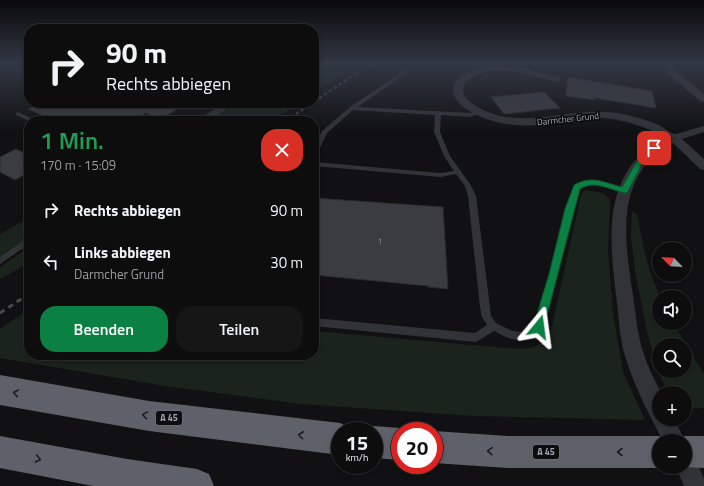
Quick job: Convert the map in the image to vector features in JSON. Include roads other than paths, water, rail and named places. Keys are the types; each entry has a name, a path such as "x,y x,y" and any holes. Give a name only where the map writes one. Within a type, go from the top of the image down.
{"highway":[{"name":"A 45","path":"0,390 149,416 331,438"},
{"name":"A 45","path":"443,447 508,452 652,452"},
{"path":"0,452 127,476 197,486"},
{"path":"692,452 704,452"}],"street":[{"name":"Darmcher Grund","path":"458,87 460,97 470,107 477,112 506,121 541,123 598,115 618,116 640,122 675,138 704,166"},
{"path":"689,87 704,99"},
{"path":"209,116 223,108"},
{"path":"652,396 632,346 619,258 618,218 624,191 632,175 644,158 654,148 675,138 704,129"},
{"path":"690,474 696,486"}],"lane":[{"path":"319,143 324,132 352,108 383,87"},
{"path":"352,108 471,115 477,112"},
{"path":"438,113 437,132 447,156 468,186 472,196 485,307 488,317 493,326 511,335 526,336 539,327 576,187 584,183 593,182 624,191"},
{"path":"18,114 24,117"},
{"path":"319,164 440,175 458,172"},
{"path":"0,261 24,244"},
{"path":"319,322 476,338 493,326"}],"railway":[{"path":"319,99 337,87"},
{"path":"293,116 305,108"},
{"path":"0,313 24,297"}]}
